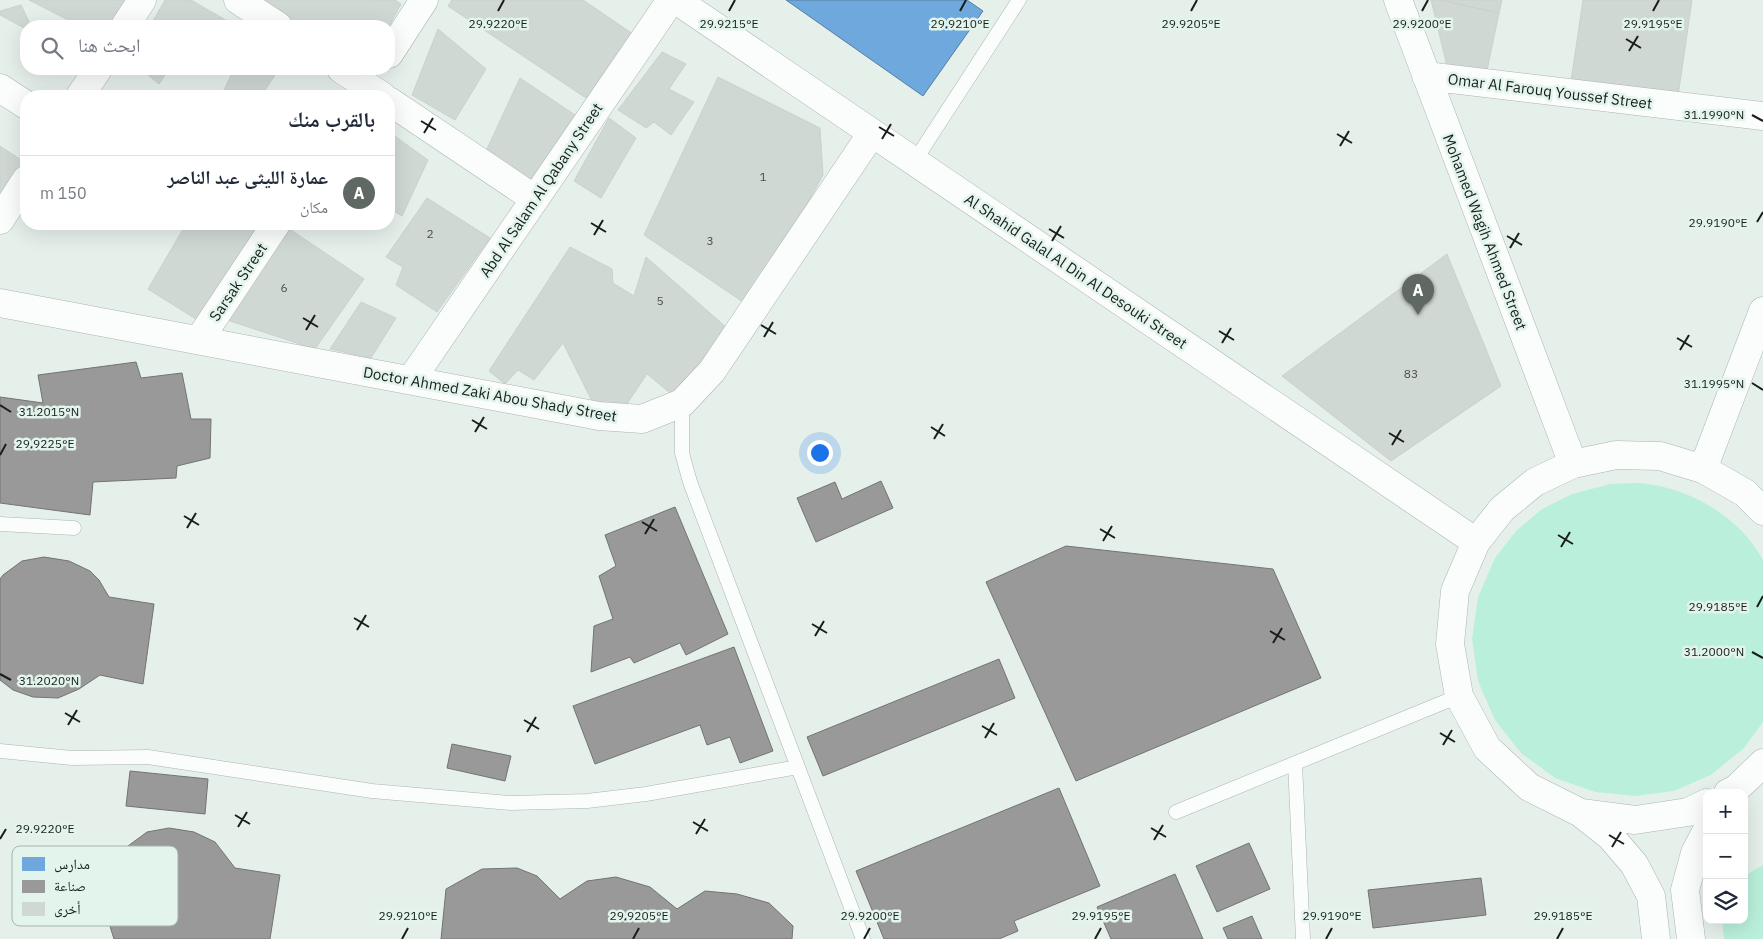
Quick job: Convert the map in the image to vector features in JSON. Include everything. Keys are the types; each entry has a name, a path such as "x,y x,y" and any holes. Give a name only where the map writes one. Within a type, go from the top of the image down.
{"street":[{"path":"129,20 142,0"},
{"path":"238,0 269,20"},
{"path":"395,45 424,0"},
{"name":"Abd Al Salam Al Qabany Street","path":"411,380 671,0"},
{"name":"Al Shahid Galal Al Din Al Desouki Street","path":"676,0 1476,542"},
{"name":"Mohamed Wagih Ahmed Street","path":"1398,0 1573,464"},
{"path":"84,90 94,75"},
{"path":"351,75 376,90"},
{"name":"Omar Al Farouq Youssef Street","path":"1426,76 1763,116"},
{"path":"0,88 20,101"},
{"path":"395,103 535,200"},
{"name":"Doctor Ahmed Zaki Abou Shady Street","path":"0,303 608,416 642,419 682,403 712,371 872,133"},
{"path":"0,220 20,189"},
{"name":"Sarsak Street","path":"199,340 272,230"},
{"path":"1703,468 1763,311"},
{"path":"1656,939 1651,896 1634,864 1610,836 1581,813 1529,788 1487,748 1459,696 1450,644 1455,591 1476,542 1502,509 1535,482 1573,464 1616,455 1660,456 1703,468 1745,493 1763,511"},
{"path":"1736,789 1763,763"},
{"path":"1581,813 1635,820 1688,812 1703,805"},
{"path":"1691,939 1685,890 1695,853 1705,834"}],"lane":[{"path":"914,162 1019,0"},
{"path":"682,403 682,453 690,482 863,939"},
{"path":"0,524 74,528"},
{"path":"1176,812 1459,696"},
{"path":"0,751 72,758 148,757 372,791 511,803 587,801 636,796 798,767"},
{"path":"1295,763 1303,939"}],"green space":[{"path":"1634,483 1665,487 1699,500 1729,520 1742,532 1754,545 1763,560 1763,722 1744,748 1711,775 1674,791 1635,796 1595,792 1555,778 1521,753 1495,720 1478,681 1472,639 1478,597 1495,558 1516,531 1542,509 1572,494 1610,484"},
{"path":"1763,865 1763,939 1724,939 1722,924 1748,924 1748,874"}],"building: مدارس":[{"path":"786,0 967,0 983,11 923,96"}],"building: صناعة":[{"path":"136,362 141,378 182,373 191,419 211,419 210,458 177,466 176,478 93,482 90,515 0,503 0,397 43,403 38,375"},
{"path":"881,481 893,508 816,542 797,498 835,482 842,499"},
{"path":"675,507 728,634 686,655 680,643 634,663 630,657 591,672 594,626 613,619 599,576 616,566 605,535"},
{"path":"1066,546 1273,569 1321,678 1076,781 986,582"},
{"path":"44,557 69,561 90,571 99,580 109,597 154,604 143,684 100,675 79,689 58,698 33,697 13,690 0,680 0,579 22,561"},
{"path":"734,647 773,751 740,763 730,737 707,745 700,725 595,764 573,706"},
{"path":"999,659 1015,698 823,776 807,737"},
{"path":"452,744 511,756 505,781 447,768"},
{"path":"130,771 208,779 205,814 126,806"},
{"path":"1059,788 1100,886 1014,921 1018,931 999,939 884,939 856,871"},
{"path":"169,828 194,832 215,842 235,868 280,875 270,939 114,939 110,926 178,926 178,846 128,846 147,832"},
{"path":"1249,843 1270,889 1217,912 1196,866"},
{"path":"517,868 537,876 560,899 587,881 616,877 650,887 677,909 705,891 737,894 769,903 793,926 792,939 441,939 446,889 482,869"},
{"path":"1175,874 1203,939 1111,939 1097,907"},
{"path":"1481,878 1486,915 1373,928 1368,890"},
{"path":"1252,916 1262,939 1228,939 1223,928"}],"building: أخرى":[{"path":"29,0 130,0 116,20 68,20"},
{"path":"165,0 191,0 226,20 153,20"},
{"path":"243,0 395,0 401,4 392,20 277,20"},
{"path":"452,0 583,0 636,36 589,100 448,6"},
{"path":"1431,0 1440,0 1499,13 1486,75 1447,66"},
{"path":"1440,0 1502,0 1499,13"},
{"path":"1583,0 1692,0 1678,96 1571,81"},
{"path":"21,5 28,20 20,20 20,26 0,15 0,11"},
{"path":"438,29 486,69 455,120 412,95"},
{"path":"662,52 686,64 669,89 694,102 671,135 654,122 646,128 618,110"},
{"path":"148,75 165,75 159,84"},
{"path":"231,75 275,75 265,90 224,90"},
{"path":"718,77 820,128 823,175 780,252 743,302 644,235"},
{"path":"520,78 578,117 535,184 486,151"},
{"path":"609,118 636,138 601,198 574,181"},
{"path":"395,136 428,160 402,216 395,212"},
{"path":"0,146 20,159 20,175 0,207"},
{"path":"427,198 490,238 437,312 396,285 403,267 386,257"},
{"path":"182,230 255,230 199,321 148,289"},
{"path":"283,230 291,230 364,279 315,349 227,320"},
{"path":"570,247 612,269 613,283 634,296 646,257 727,328 682,403 647,374 618,417 592,401 563,343 534,380 518,370 505,384 489,371"},
{"path":"1447,254 1501,386 1391,461 1282,376"},
{"path":"361,302 396,318 371,358 330,349"}],"place":[{"name":"عمارة الليثى عبد الناصر","path":"1418,315"}]}
